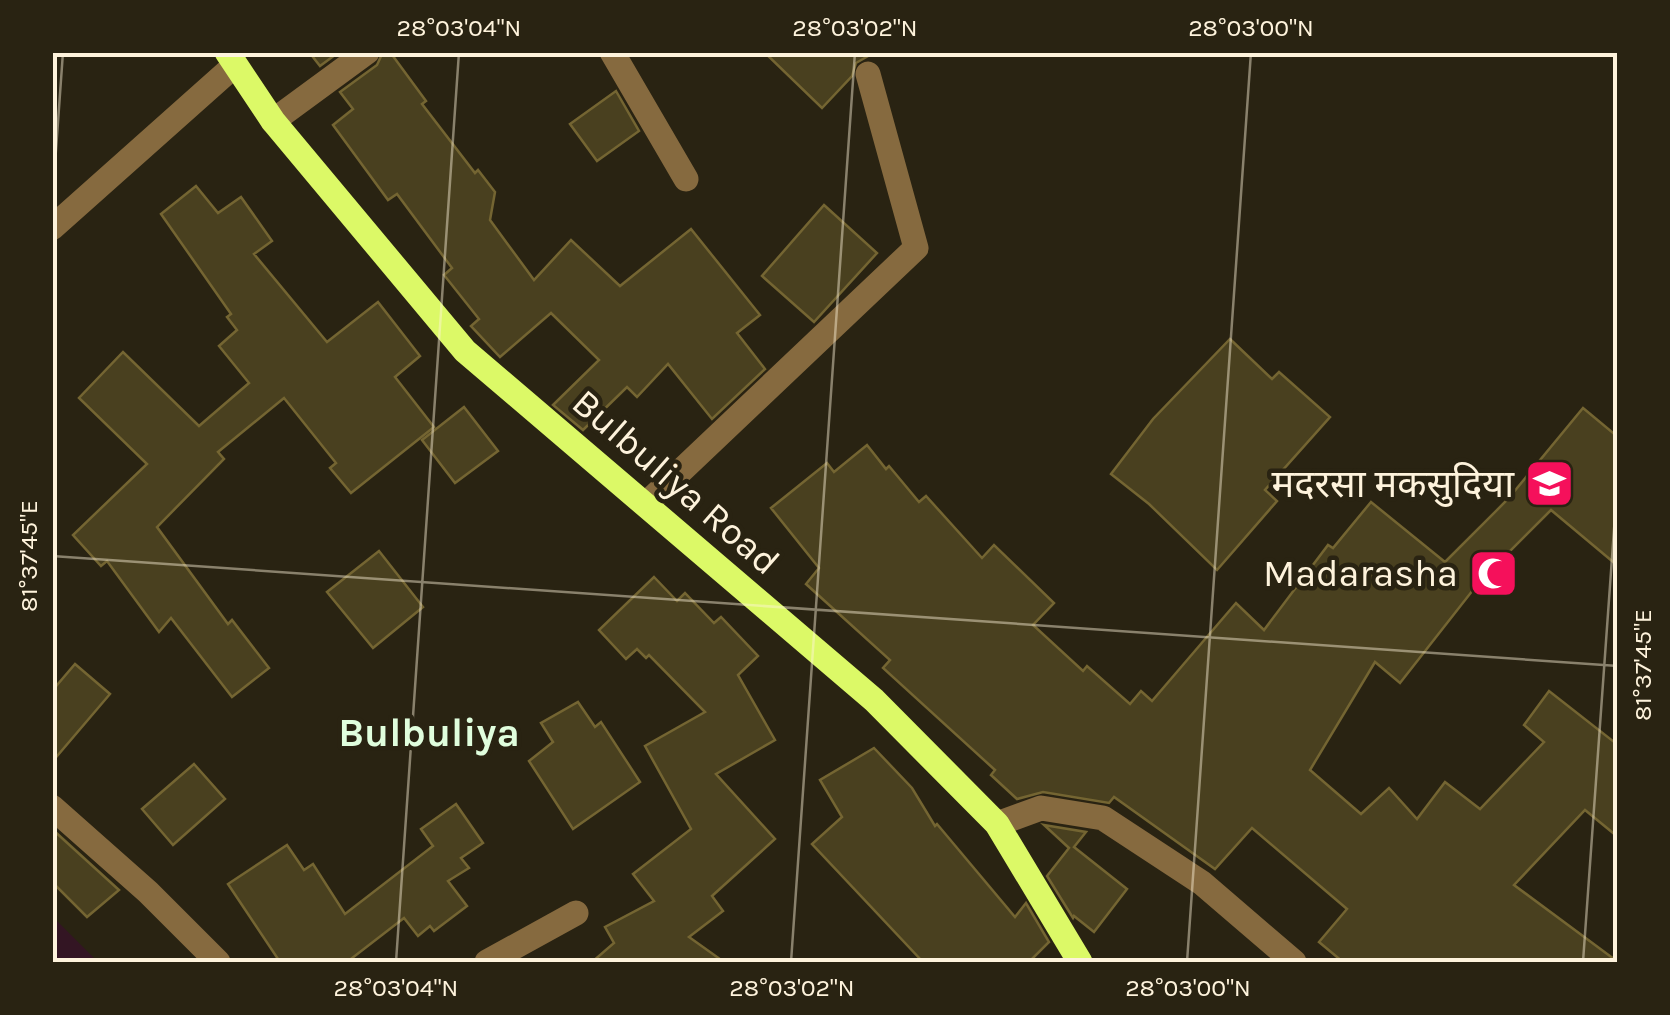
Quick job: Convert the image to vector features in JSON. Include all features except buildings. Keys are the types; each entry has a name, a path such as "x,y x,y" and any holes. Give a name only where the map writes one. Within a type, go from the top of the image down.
{"main road":[{"name":"Bulbuliya Road","path":"231,59 274,121 466,351 874,700 997,824 1080,962"}],"street":[{"path":"274,121 367,52"},
{"path":"612,52 686,179"},
{"path":"52,228 231,59"},
{"path":"646,504 916,248 868,74"},
{"path":"52,807 148,892 218,962"},
{"path":"997,824 1041,808 1104,818 1202,883 1294,962"},
{"path":"487,962 576,913"}],"shaded area":[{"path":"53,917 98,962 53,962"}],"place":[{"name":"मदरसा मकसुदिया","path":"1549,484"},
{"name":"Madarasha","path":"1493,573"}],"district":[{"name":"Bulbuliya","path":"429,732"}]}
